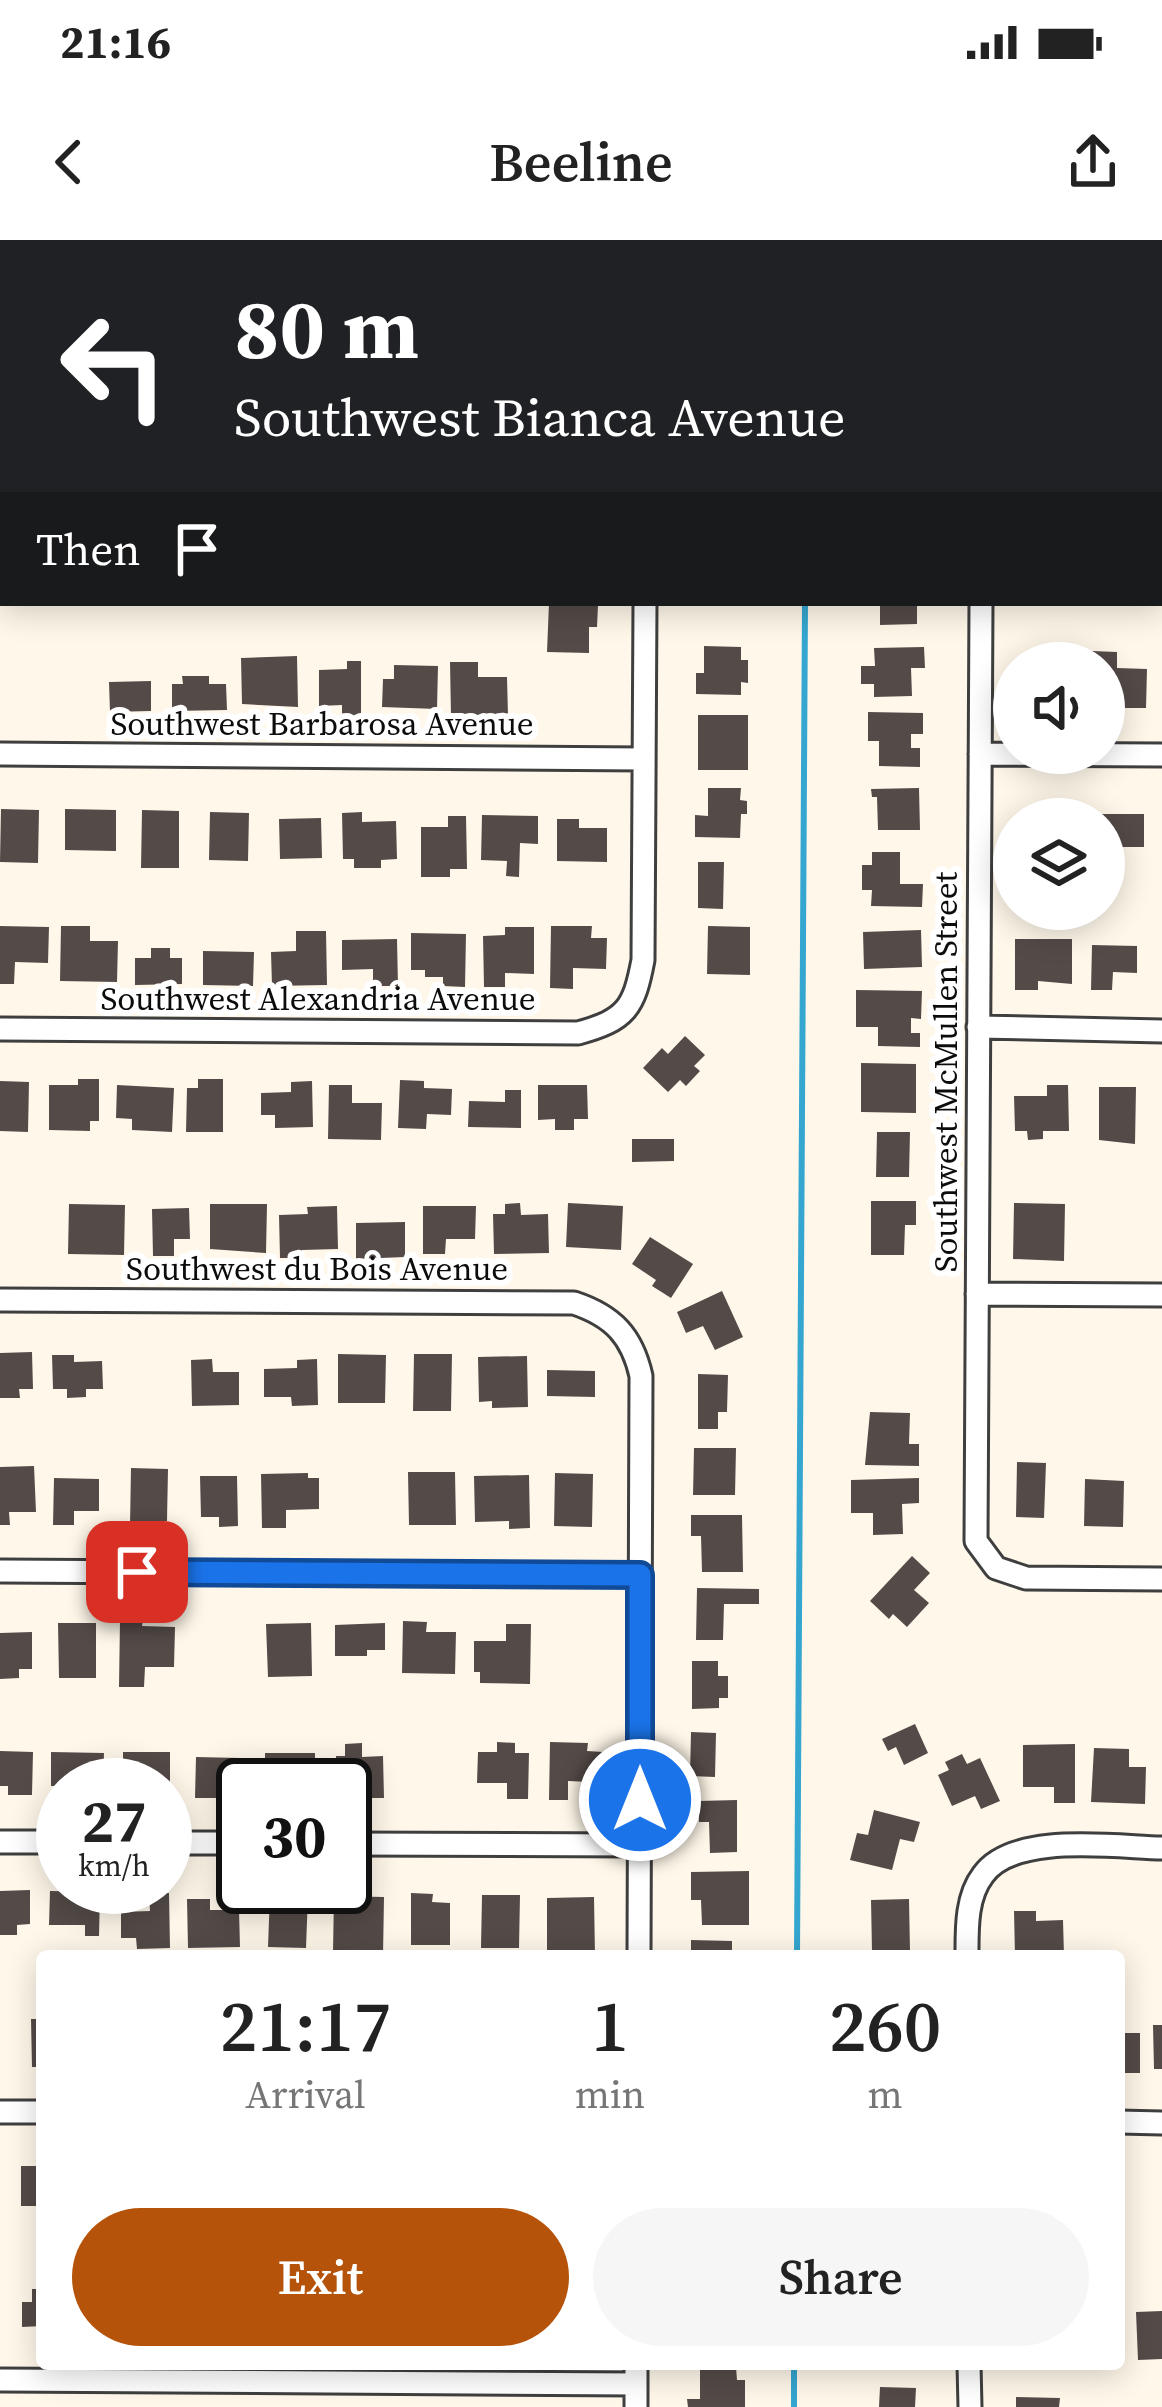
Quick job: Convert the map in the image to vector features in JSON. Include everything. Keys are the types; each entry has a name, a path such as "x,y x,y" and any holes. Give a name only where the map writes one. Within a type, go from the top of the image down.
{"street":[{"path":"644,759 645,606"},
{"name":"Southwest McMullen Street","path":"981,606 976,1541 996,1568 1026,1577 1162,1580"},
{"name":"Southwest Barbarosa Avenue","path":"0,754 644,759"},
{"path":"980,754 1162,755"},
{"name":"Southwest Alexandria Avenue","path":"0,1029 578,1033 608,1024 629,1009 643,960 644,759"},
{"path":"978,1027 1162,1030"},
{"path":"977,1294 1162,1295"},
{"name":"Southwest du Bois Avenue","path":"0,1300 574,1303 602,1312 636,1353 641,1376 640,1575"},
{"path":"0,1571 640,1575 639,1950"},
{"path":"0,1842 36,1842"},
{"path":"372,1844 640,1845"},
{"path":"968,1950 973,1893 994,1863 1047,1846 1162,1848"},
{"path":"0,2112 36,2113"},
{"path":"1125,2122 1162,2122"},
{"path":"969,2370 970,2407"},
{"path":"0,2380 636,2385"}],"building":[{"path":"549,606 598,606 597,627 589,627 589,653 547,652"},
{"path":"880,606 917,606 917,624 880,625"},
{"path":"704,646 741,647 741,660 748,660 748,683 741,682 741,695 696,694 696,673 704,673"},
{"path":"924,647 925,668 911,668 912,696 874,697 874,684 861,684 861,666 875,666 874,648"},
{"path":"297,656 298,707 242,704 241,658"},
{"path":"347,661 361,661 361,716 342,716 342,705 319,706 319,670 347,669"},
{"path":"450,662 478,662 478,677 507,677 508,716 451,717"},
{"path":"394,665 438,666 437,709 382,707 383,679 394,679"},
{"path":"1125,668 1147,669 1146,708 1125,708"},
{"path":"182,676 209,676 209,684 226,684 227,710 172,711 172,684 183,684"},
{"path":"151,681 151,711 110,712 109,682"},
{"path":"868,712 923,713 923,734 911,734 911,748 920,748 920,767 879,766 879,741 868,741"},
{"path":"698,715 748,715 748,770 698,770"},
{"path":"708,788 741,788 740,800 747,801 747,814 741,814 740,838 695,837 695,815 708,816"},
{"path":"919,788 920,830 878,830 877,797 872,797 871,789"},
{"path":"1,809 39,810 38,863 0,862"},
{"path":"65,809 116,810 116,851 65,850"},
{"path":"142,810 179,811 179,868 141,868"},
{"path":"210,812 249,813 248,861 209,860"},
{"path":"362,812 362,822 396,821 397,859 381,860 381,868 354,868 354,859 343,859 342,813"},
{"path":"1125,814 1144,814 1144,847 1125,847"},
{"path":"482,815 538,816 538,844 520,843 519,877 506,876 507,861 481,860"},
{"path":"448,816 466,816 467,869 450,869 450,877 421,877 421,827 448,827"},
{"path":"321,818 322,858 280,859 279,819"},
{"path":"557,819 579,819 579,828 607,828 607,862 557,861"},
{"path":"872,852 900,852 900,884 923,884 922,907 871,906 872,890 862,890 862,865 872,865"},
{"path":"698,862 724,862 723,909 698,908"},
{"path":"0,926 49,927 48,963 15,962 14,984 0,984"},
{"path":"61,926 90,926 90,941 118,941 117,982 60,981"},
{"path":"551,926 592,926 591,938 607,938 606,969 573,968 573,989 550,988"},
{"path":"708,926 750,927 750,975 707,974"},
{"path":"505,927 534,927 534,974 505,973 505,987 484,987 483,936 505,935"},
{"path":"921,930 922,967 864,969 863,932"},
{"path":"296,931 326,931 327,985 272,986 271,952 296,951"},
{"path":"411,933 466,934 465,987 443,986 443,977 425,977 425,970 411,970"},
{"path":"397,939 398,986 373,986 373,969 342,970 342,940"},
{"path":"1015,939 1072,939 1072,984 1038,981 1038,990 1015,990"},
{"path":"1092,945 1137,946 1137,973 1113,972 1112,990 1091,990"},
{"path":"151,948 170,948 170,958 182,958 182,984 135,985 135,958 151,958"},
{"path":"203,951 254,952 253,986 203,985"},
{"path":"856,990 922,991 921,1019 911,1018 911,1033 920,1033 920,1047 878,1046 878,1027 856,1027"},
{"path":"685,1036 705,1055 694,1066 700,1071 686,1086 680,1080 668,1092 643,1068 662,1048 668,1054"},
{"path":"861,1063 916,1064 916,1113 861,1112"},
{"path":"78,1079 99,1079 99,1121 90,1121 90,1131 49,1130 49,1085 78,1085"},
{"path":"198,1079 223,1079 223,1132 186,1132 187,1088 198,1088"},
{"path":"400,1080 424,1081 424,1088 452,1089 451,1115 427,1114 426,1129 398,1128"},
{"path":"0,1081 29,1082 28,1132 0,1131"},
{"path":"312,1081 313,1127 275,1128 275,1115 261,1115 261,1093 291,1092 291,1082"},
{"path":"117,1085 174,1088 172,1132 132,1130 132,1119 116,1118"},
{"path":"329,1085 352,1085 352,1103 382,1103 381,1140 328,1139"},
{"path":"538,1085 587,1085 588,1119 574,1119 574,1130 555,1130 555,1119 538,1120"},
{"path":"1047,1085 1068,1085 1069,1131 1043,1131 1043,1139 1028,1140 1027,1131 1015,1131 1014,1096 1047,1096"},
{"path":"1099,1087 1136,1087 1135,1144 1099,1140"},
{"path":"505,1090 521,1090 521,1128 468,1127 469,1101 505,1102"},
{"path":"877,1132 910,1132 909,1177 876,1177"},
{"path":"632,1139 674,1139 674,1161 632,1162"},
{"path":"871,1201 916,1201 916,1225 905,1225 904,1255 871,1255"},
{"path":"520,1203 521,1215 548,1214 549,1253 494,1254 493,1214 505,1214 505,1204"},
{"path":"568,1203 623,1206 621,1250 566,1247"},
{"path":"1014,1203 1065,1204 1064,1261 1013,1259"},
{"path":"69,1204 125,1205 124,1255 68,1254"},
{"path":"210,1204 267,1204 266,1253 210,1249"},
{"path":"337,1206 338,1249 302,1250 302,1258 280,1258 279,1215 308,1214 307,1207"},
{"path":"423,1206 476,1206 475,1239 446,1239 445,1254 423,1254"},
{"path":"189,1208 190,1239 174,1239 174,1256 153,1256 152,1209"},
{"path":"405,1222 405,1257 356,1259 356,1223"},
{"path":"650,1237 693,1264 671,1298 652,1286 656,1280 632,1264"},
{"path":"722,1291 743,1337 715,1350 703,1326 686,1333 677,1312"},
{"path":"32,1352 33,1389 19,1389 20,1398 0,1398 0,1353"},
{"path":"338,1354 386,1355 385,1403 338,1403"},
{"path":"414,1354 452,1354 451,1411 413,1411"},
{"path":"52,1355 74,1355 74,1362 102,1361 103,1389 86,1389 86,1397 67,1398 67,1389 53,1389"},
{"path":"527,1356 528,1407 492,1408 492,1401 479,1402 478,1357"},
{"path":"212,1359 213,1372 239,1372 239,1405 192,1406 191,1360"},
{"path":"317,1359 318,1405 292,1406 291,1397 264,1397 264,1369 297,1368 297,1360"},
{"path":"547,1370 595,1371 595,1397 547,1396"},
{"path":"698,1374 728,1375 727,1412 718,1412 718,1429 698,1429"},
{"path":"870,1412 910,1413 909,1444 919,1444 919,1466 865,1465"},
{"path":"694,1448 736,1448 735,1495 693,1495"},
{"path":"1017,1462 1046,1463 1044,1518 1016,1517"},
{"path":"34,1466 36,1512 9,1512 10,1525 0,1525 0,1467"},
{"path":"131,1468 168,1469 167,1521 153,1521 152,1527 130,1526"},
{"path":"408,1472 455,1472 456,1525 409,1525"},
{"path":"308,1473 308,1478 319,1478 319,1509 286,1510 286,1528 262,1528 261,1474"},
{"path":"555,1473 593,1474 592,1527 554,1526"},
{"path":"529,1475 530,1528 509,1529 509,1521 475,1522 474,1476"},
{"path":"200,1476 237,1476 238,1526 219,1527 219,1517 201,1517"},
{"path":"54,1478 99,1479 99,1511 74,1511 74,1525 53,1525"},
{"path":"919,1478 919,1503 902,1504 903,1534 873,1535 873,1513 851,1513 851,1480"},
{"path":"1085,1479 1124,1481 1123,1527 1084,1526"},
{"path":"691,1515 742,1515 743,1572 702,1572 701,1536 691,1536"},
{"path":"912,1556 930,1573 914,1590 929,1603 907,1627 893,1614 889,1619 870,1601"},
{"path":"697,1588 759,1589 759,1604 724,1604 723,1640 696,1640"},
{"path":"120,1620 175,1627 174,1667 145,1667 144,1687 119,1687"},
{"path":"403,1621 427,1622 426,1632 456,1632 455,1674 402,1673"},
{"path":"58,1623 96,1623 96,1678 59,1678"},
{"path":"311,1623 312,1676 268,1677 266,1624"},
{"path":"385,1623 385,1650 367,1650 367,1656 335,1656 335,1625"},
{"path":"506,1624 531,1624 530,1684 480,1683 480,1672 474,1672 474,1641 506,1641"},
{"path":"32,1632 32,1669 19,1669 19,1678 0,1679 0,1633"},
{"path":"692,1661 718,1661 718,1676 728,1676 728,1698 719,1698 719,1708 692,1709"},
{"path":"915,1724 928,1753 904,1765 896,1747 888,1751 882,1739"},
{"path":"691,1732 716,1733 715,1777 690,1776"},
{"path":"497,1742 515,1743 515,1753 529,1753 528,1799 507,1799 507,1783 477,1783 478,1752 497,1752"},
{"path":"550,1742 588,1743 587,1751 603,1752 602,1777 568,1781 568,1800 549,1800"},
{"path":"362,1743 362,1757 383,1756 384,1798 372,1798 372,1758 336,1758 345,1756 345,1744"},
{"path":"1075,1744 1075,1803 1054,1803 1054,1787 1023,1787 1023,1745"},
{"path":"1094,1748 1129,1749 1129,1767 1146,1767 1145,1804 1091,1802"},
{"path":"0,1751 33,1752 32,1795 8,1795 8,1786 0,1786"},
{"path":"51,1752 104,1753 104,1758 51,1758"},
{"path":"123,1752 170,1752 170,1758 123,1758"},
{"path":"265,1753 315,1753 315,1758 265,1758"},
{"path":"962,1754 967,1764 980,1758 1000,1801 981,1809 975,1796 952,1806 938,1775 949,1770 945,1762"},
{"path":"196,1757 240,1758 216,1758 216,1798 195,1798"},
{"path":"737,1800 737,1852 710,1853 709,1822 699,1822 699,1801"},
{"path":"874,1810 920,1822 914,1842 900,1839 892,1870 850,1860 857,1833 868,1835"},
{"path":"749,1871 749,1925 702,1925 701,1900 691,1900 691,1872"},
{"path":"30,1890 30,1924 17,1925 17,1935 0,1935 0,1891"},
{"path":"411,1893 433,1894 432,1902 450,1903 450,1945 411,1945"},
{"path":"482,1895 520,1895 519,1948 481,1948"},
{"path":"372,1897 384,1897 383,1950 333,1950 334,1914 372,1914"},
{"path":"594,1897 595,1950 547,1950 547,1898"},
{"path":"192,1899 210,1899 210,1910 216,1914 239,1914 240,1947 188,1948"},
{"path":"909,1899 910,1950 872,1950 871,1900"},
{"path":"1014,1911 1036,1911 1036,1921 1063,1920 1064,1950 1015,1950"},
{"path":"49,1914 100,1914 99,1936 85,1936 85,1925 49,1925"},
{"path":"121,1914 169,1914 170,1948 137,1949 136,1938 121,1938"},
{"path":"269,1914 307,1914 306,1948 268,1947"},
{"path":"691,1940 732,1941 732,1950 691,1950"},
{"path":"31,2019 36,2019 36,2067 32,2067"},
{"path":"1153,2025 1162,2025 1162,2069 1154,2069"},
{"path":"1125,2033 1140,2033 1140,2073 1125,2073"},
{"path":"21,2166 36,2166 36,2206 21,2206"},
{"path":"32,2289 36,2289 36,2326 22,2327 22,2302 32,2302"},
{"path":"1162,2311 1162,2359 1138,2360 1136,2312"},
{"path":"700,2370 736,2370 737,2380 745,2380 745,2407 688,2407 687,2399 700,2399"},
{"path":"880,2387 916,2388 915,2407 879,2407"},
{"path":"1016,2397 1060,2398 1059,2407 1016,2407"}],"waterway":[{"path":"797,1950 805,606"},
{"path":"794,2370 794,2407"}],"route":[{"path":"137,1572 640,1575 640,1800"}]}
